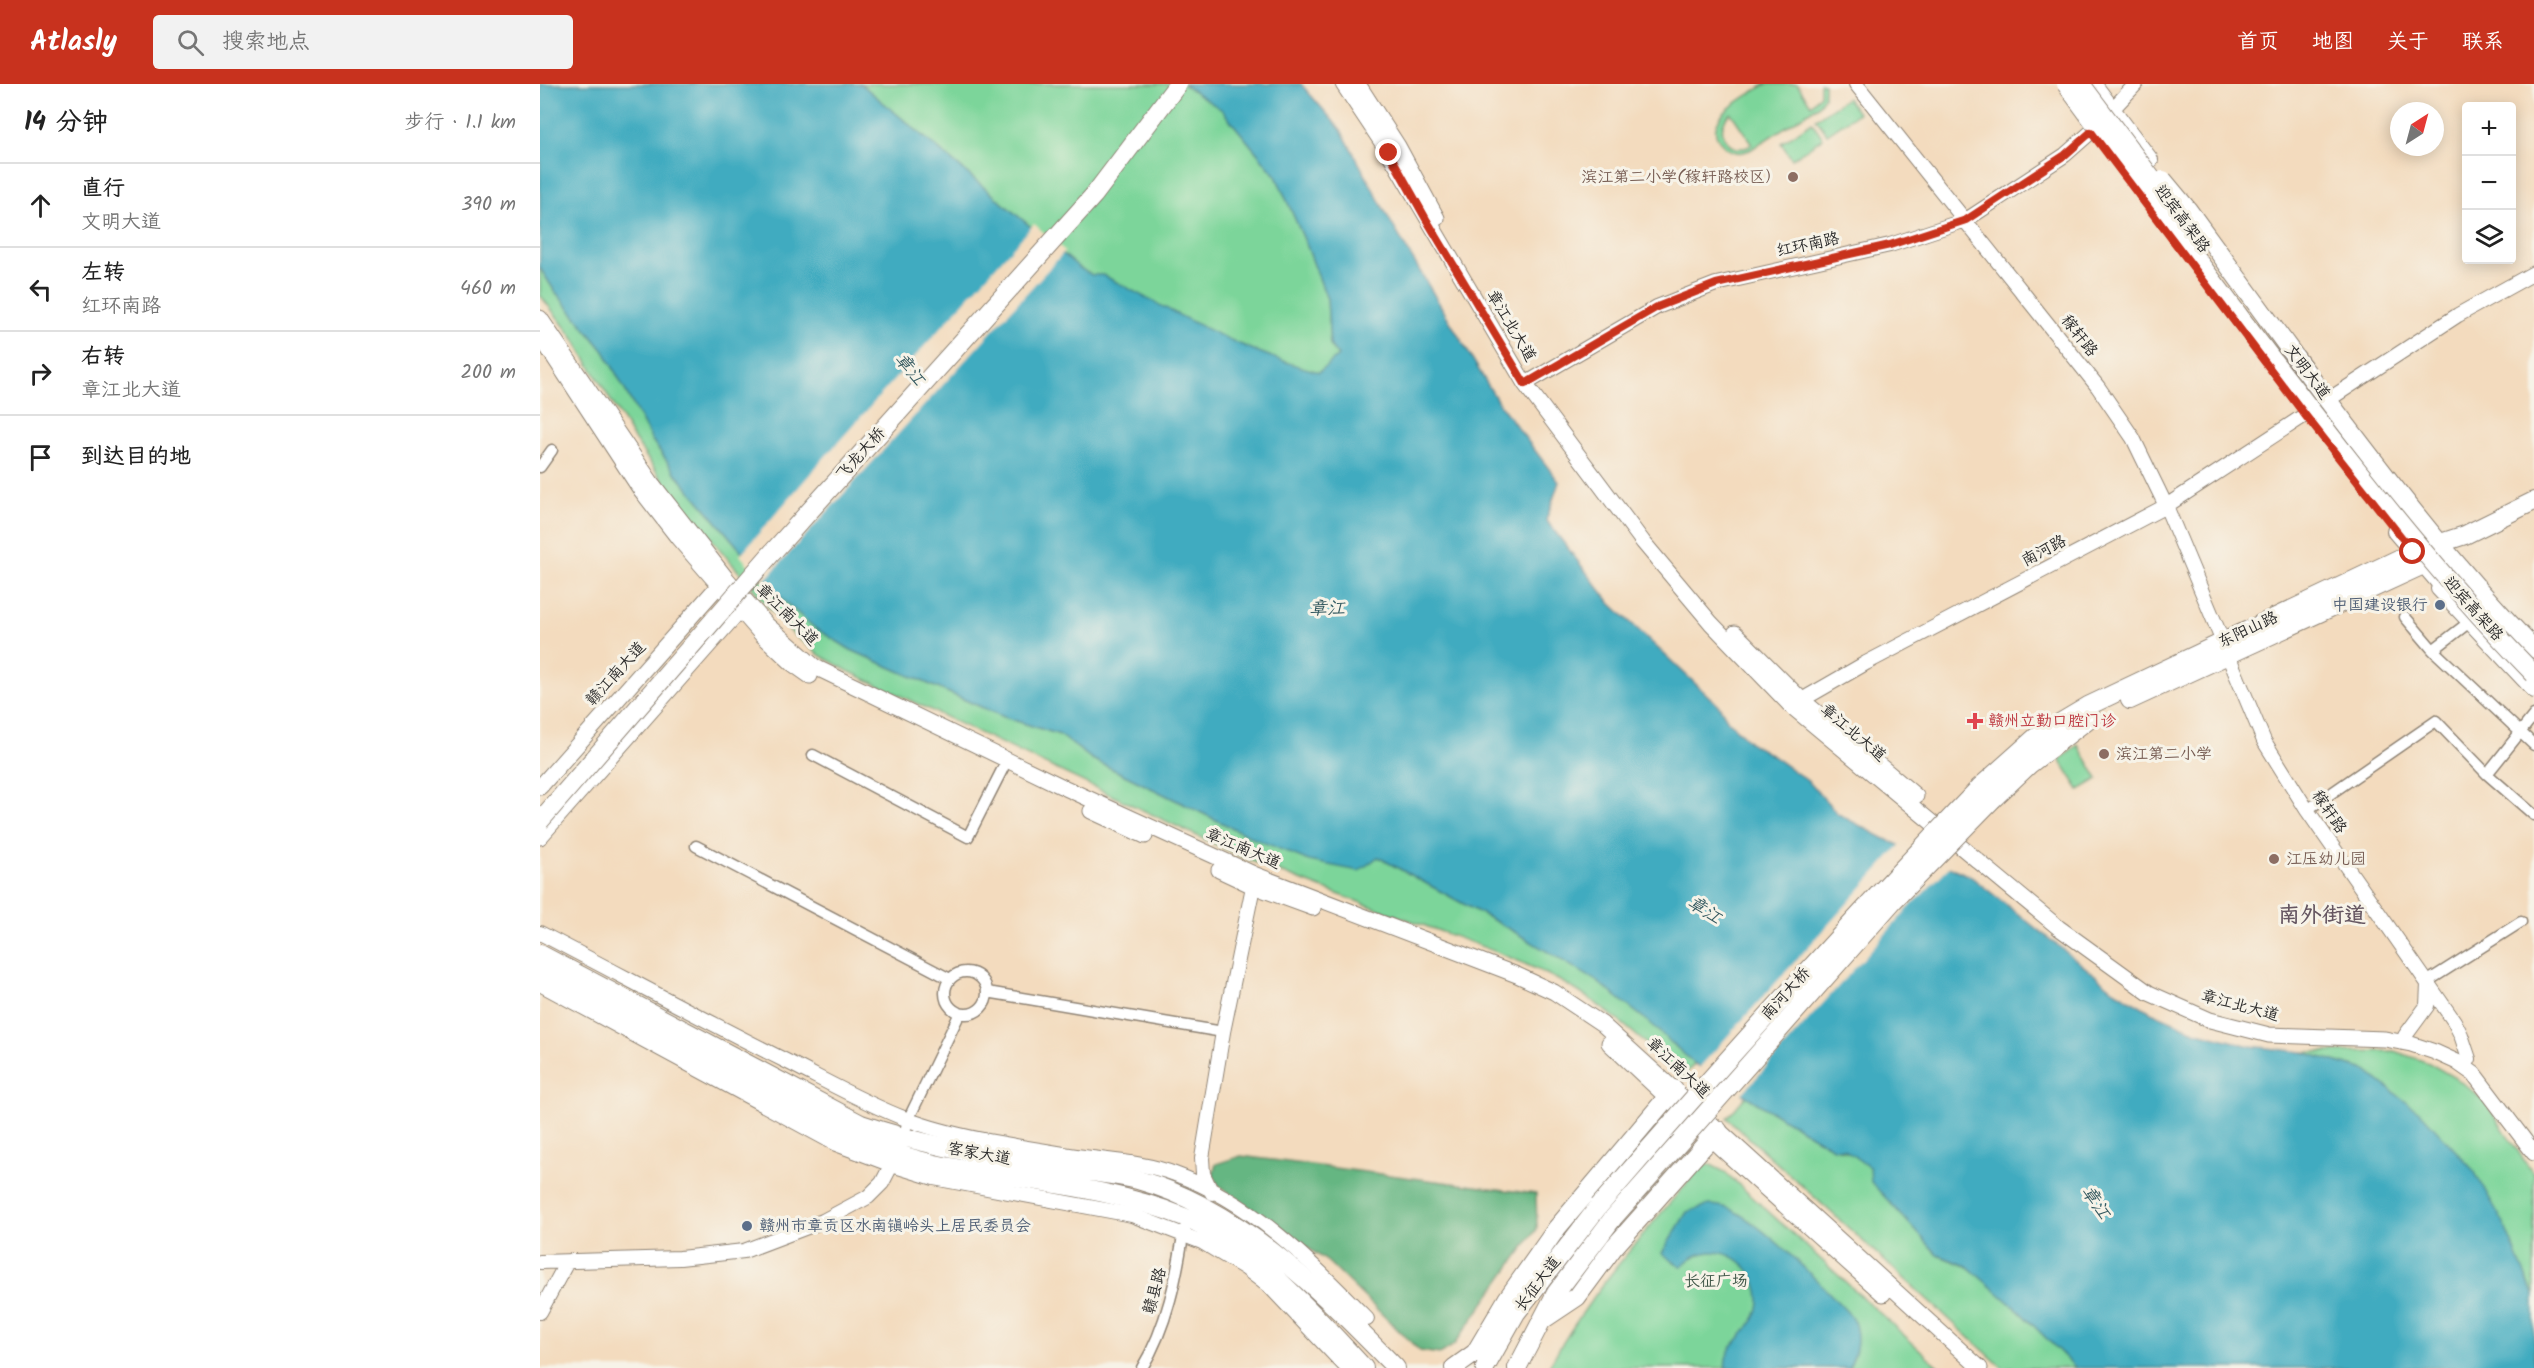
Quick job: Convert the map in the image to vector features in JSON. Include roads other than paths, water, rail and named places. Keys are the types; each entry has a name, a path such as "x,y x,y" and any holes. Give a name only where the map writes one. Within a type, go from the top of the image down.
{"main road":[{"name":"飞龙大桥","path":"540,805 762,547 1084,190 1164,84"},
{"name":"飞龙大桥","path":"540,821 770,555 1094,195 1178,84"},
{"name":"章江北大道","path":"1343,84 1389,153 1426,219 1529,381 1658,545 1718,617 1796,702 2060,928 2149,993 2210,1020 2269,1035 2385,1039 2411,1044 2466,1063 2534,1153"},
{"name":"章江北大道","path":"1358,84 1398,147 1529,381"},
{"name":"文明大道","path":"2056,84 2305,415 2417,558 2470,622 2534,682"},
{"name":"迎宾高架路","path":"2066,84 2304,402 2418,547 2477,615 2534,674"},
{"name":"迎宾高架路","path":"2081,84 2105,108 2313,395 2426,541 2485,609 2534,659"},
{"path":"2092,84 2105,108"},
{"name":"文明大道","path":"2105,108 2188,210 2304,369 2446,550 2490,604 2534,649"},
{"name":"章江南大道","path":"540,318 651,483 726,578 767,625 800,656 848,685 1254,881"},
{"name":"章江南大道","path":"540,336 640,489 740,610 779,651 809,675 844,695 1254,881 1456,951 1554,992 1602,1024 1671,1094 1966,1368"},
{"name":"东阳山路","path":"2446,550 2534,501"},
{"name":"东阳山路","path":"1986,793 2030,764 2093,716 2226,648 2417,558 2446,550 2534,514"},
{"name":"赣江南大道","path":"540,787 718,585"},
{"path":"540,837 740,610"},
{"name":"章江北大道","path":"1796,702 2061,919 2103,952 2154,986 2213,1013 2270,1029 2387,1033 2436,1043 2493,1081 2534,1137"},
{"name":"南河大桥","path":"1606,1212 1894,900 1986,793"},
{"name":"客家大道","path":"542,959 849,1136 934,1164 1135,1200 1185,1226 1232,1244 1272,1273 1364,1368"},
{"path":"1454,1368 1475,1353 1512,1292 1568,1214 1671,1094"},
{"name":"章江南大道","path":"1671,1094 1718,1130 1980,1368"},
{"path":"1544,1319 1577,1297 1630,1228 1718,1130"},
{"name":"客家大道","path":"897,1153 938,1147 1137,1180 1186,1197 1237,1227 1284,1260 1362,1323 1396,1368"},
{"name":"长征大道","path":"1489,1361 1516,1313 1548,1272 1606,1212"},
{"name":"长征大道","path":"1517,1368 1564,1280 1606,1212"},
{"path":"1512,1292 1548,1272"},
{"path":"1489,1361 1493,1322"},
{"path":"1362,1323 1409,1368"},
{"path":"1339,1341 1353,1368"}],"street":[{"name":"稼轩路","path":"1856,84 2098,387 2133,438 2166,506 2264,741 2307,810 2428,981 2462,1035 2466,1063"},
{"name":"红环南路","path":"1529,381 1657,307 1716,284 1890,245 1966,220 2065,155 2091,132 2105,108 2136,84"},
{"path":"2328,400 2458,315 2534,273"},
{"name":"南河路","path":"1796,702 2166,506 2305,415"},
{"path":"540,467 552,450"},
{"path":"2405,617 2433,650 2534,745"},
{"path":"2433,650 2470,622 2534,691"},
{"path":"2487,774 2534,715"},
{"path":"2307,810 2436,721 2487,774 2534,815"},
{"path":"813,755 968,837 1003,768"},
{"path":"696,846 950,979"},
{"path":"1237,1227 1210,1190 1203,1174 1202,1158 1223,1032 1254,881"},
{"path":"2405,1036 2427,1006 2428,981 2521,922"},
{"path":"540,933 797,1067 908,1120 962,1134 1143,1165 1179,1175 1250,1212 1295,1246 1362,1323"},
{"path":"959,973 976,974 984,982 987,992 985,1003 978,1011 967,1014 952,1009 946,1000 945,989 950,979 959,973"},
{"path":"540,984 836,1144 897,1153"},
{"path":"987,992 1223,1032"},
{"path":"540,1262 711,1256 755,1248 823,1221 868,1197 882,1183 897,1153 908,1120 960,1013"},
{"path":"1152,1185 1161,1184 1179,1175 1202,1158"},
{"path":"1185,1226 1210,1247 1245,1268 1271,1288 1347,1368"},
{"name":"赣县路","path":"1142,1368 1154,1348 1163,1322 1185,1226"},
{"path":"540,1312 567,1262"}],"water":[{"name":"章江","path":"540,84 861,84 1081,269 1092,275 1103,275 1235,342 1290,364 1319,372 1338,356 1330,345 1327,299 1307,246 1276,176 1222,110 1183,84 1301,84 1341,130 1393,226 1498,402 1559,482 1546,520 1611,604 1719,706 1728,721 1752,744 1809,782 1838,814 1885,839 1970,876 2114,990 2151,1012 2194,1031 2250,1046 2302,1052 2365,1070 2423,1115 2474,1171 2503,1222 2534,1296 2534,1368 2076,1368 2021,1313 1967,1266 1938,1255 1871,1182 1870,1168 1844,1149 1833,1148 1695,1064 1645,1019 1595,980 1513,931 1378,857 1359,871 1309,861 1253,838 1092,759 1060,735 1004,717 851,650 815,628 784,601 677,475 652,440 604,351 554,290 540,268"},
{"path":"1709,1205 1727,1208 1757,1226 1792,1256 1852,1317 1855,1323 1857,1343 1848,1368 1726,1368 1726,1359 1730,1350 1756,1316 1759,1304 1758,1291 1752,1275 1739,1261 1722,1253 1700,1254 1681,1267 1662,1253 1687,1212"}],"place":[{"name":"滨江第二小学(稼轩路校区）","path":"1793,177"},
{"name":"中国建设银行","path":"2440,605"},
{"name":"赣州立勤口腔门诊","path":"1975,721"},
{"name":"滨江第二小学","path":"2104,754"},
{"name":"江压幼儿园","path":"2274,859"},
{"name":"赣州市章贡区水南镇岭头上居民委员会","path":"747,1226"}],"district":[{"name":"南外街道","path":"2322,916"}],"park label":[{"name":"长征广场","path":"1716,1281"}]}
